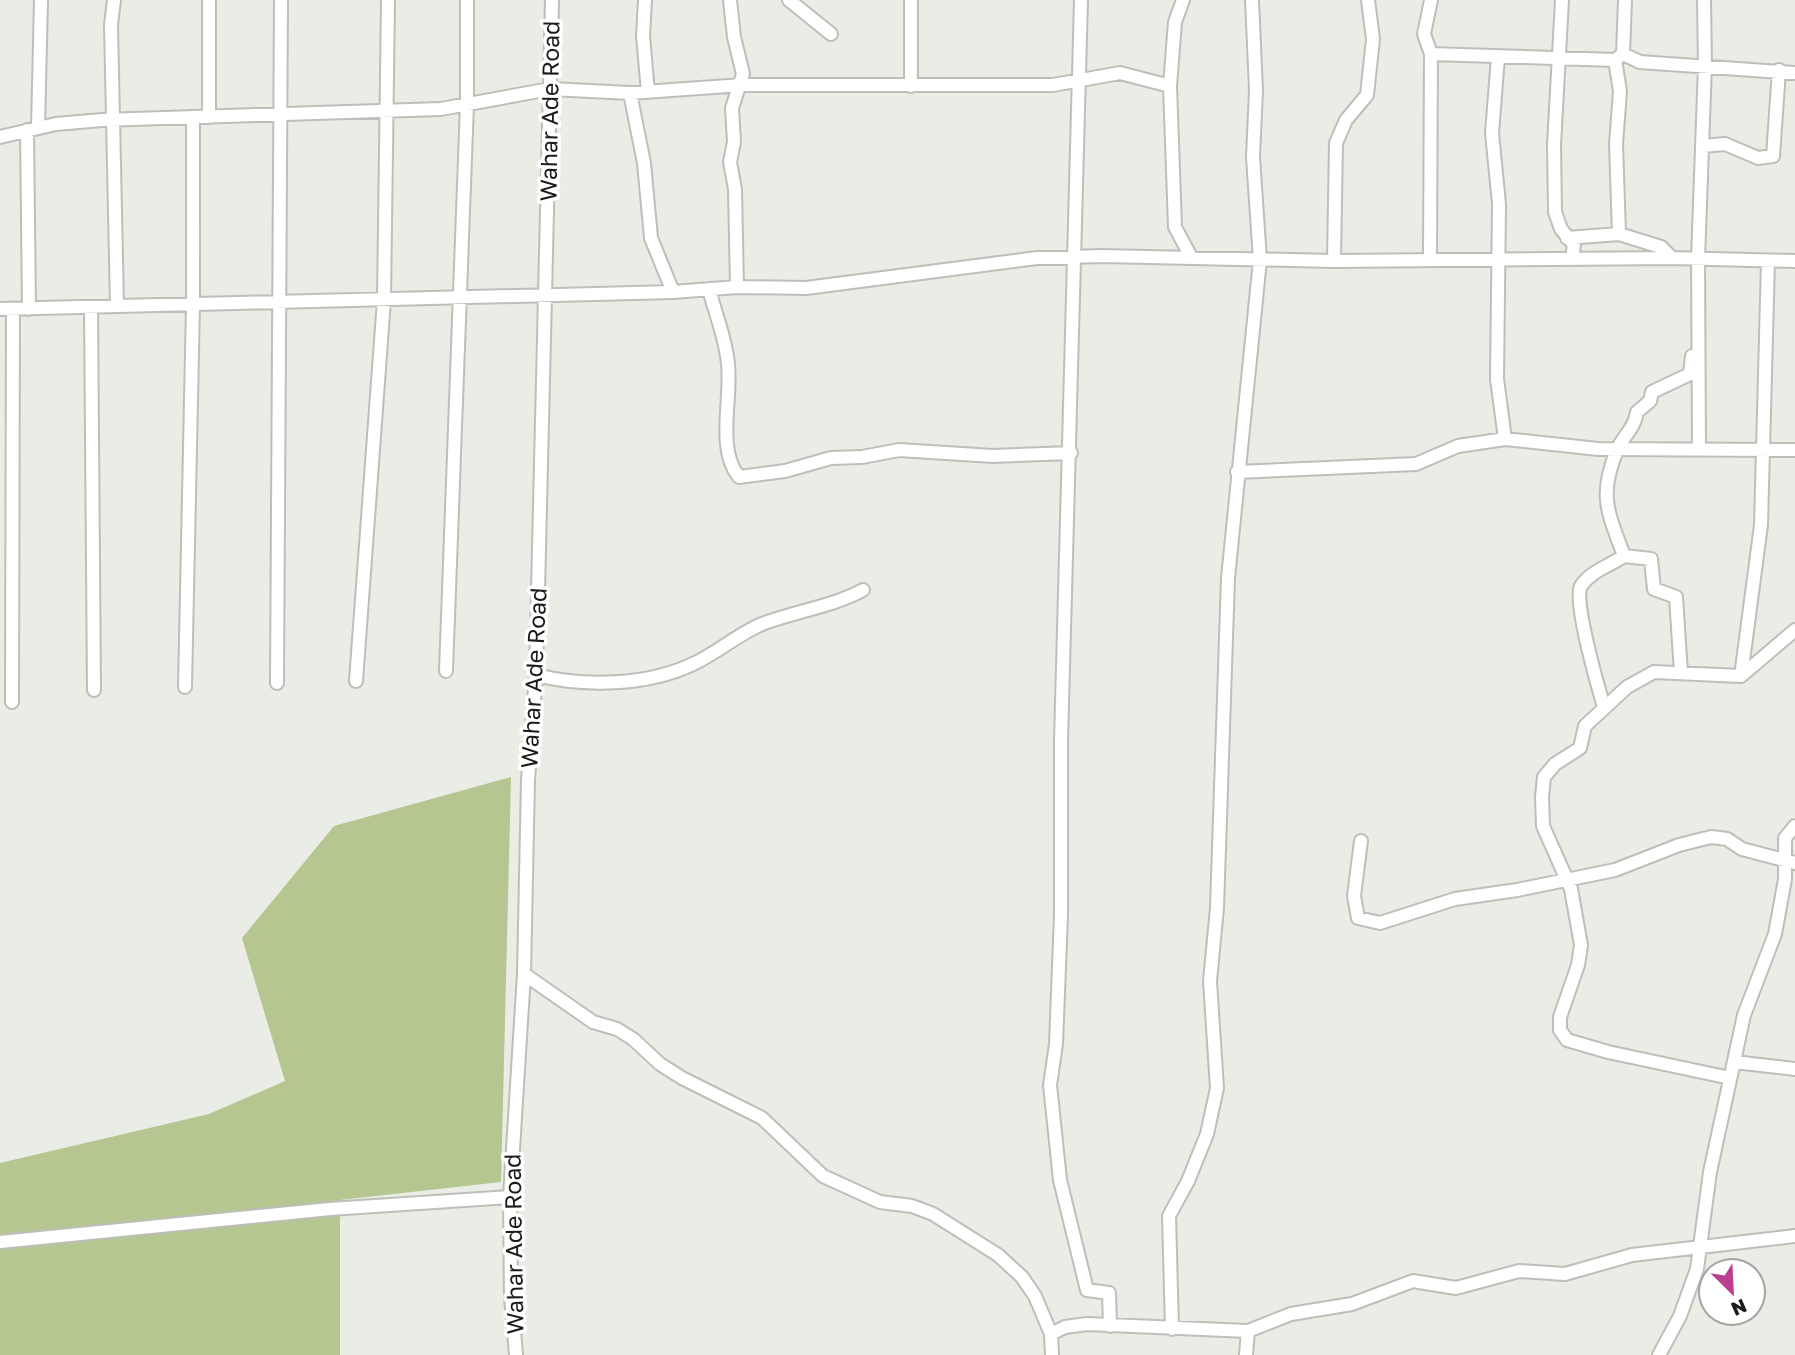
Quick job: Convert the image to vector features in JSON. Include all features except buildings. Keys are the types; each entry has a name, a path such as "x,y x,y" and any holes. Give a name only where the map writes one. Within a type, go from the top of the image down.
{"street":[{"path":"29,309 33,129 41,0"},
{"path":"114,0 111,25 117,306"},
{"path":"209,0 209,117"},
{"path":"277,683 281,0"},
{"path":"356,681 384,300 388,0"},
{"path":"446,671 467,104 467,0"},
{"name":"Wahar Ade Road","path":"516,1355 511,1297 510,1197 524,974 528,780 536,675 552,0"},
{"path":"645,0 643,36 648,92"},
{"path":"730,0 734,37 743,74 742,85 732,108 734,142 730,162 735,189 737,287"},
{"path":"789,0 831,34"},
{"path":"911,0 911,86"},
{"path":"1081,0 1072,257 1071,453 1061,741 1061,915 1056,1044 1050,1084 1060,1180 1079,1248 1080,1270 1087,1290 1109,1293 1110,1326"},
{"path":"1183,0 1175,22 1170,86 1175,227 1191,257"},
{"path":"1172,1328 1169,1216 1188,1181 1207,1134 1217,1088 1210,981 1217,908 1228,578 1260,260 1253,157 1256,90 1252,0"},
{"path":"1334,261 1336,143 1346,120 1367,95 1373,39 1368,0"},
{"path":"1430,258 1431,54 1424,34 1431,0"},
{"path":"1562,0 1558,57 1555,212 1567,238 1574,245 1572,258"},
{"path":"1619,234 1616,144 1620,91 1619,57 1625,0"},
{"path":"1699,448 1698,259 1705,65 1704,0"},
{"path":"1431,54 1619,57 1640,62 1795,73"},
{"path":"1499,57 1492,133 1499,204 1497,379 1505,439"},
{"path":"1703,146 1725,144 1758,158 1773,156 1779,71"},
{"path":"0,137 33,129 112,120 441,109 550,89 630,93 742,85 1054,85 1120,73 1170,86"},
{"path":"630,93 643,163 652,238 673,292"},
{"path":"185,687 193,304 193,117"},
{"path":"1567,238 1619,234 1661,247 1672,258"},
{"path":"12,702 7,309 546,296 737,287 806,288 1037,258 1072,257 1334,261 1430,258 1547,261 1572,258 1672,258 1795,261"},
{"path":"1741,676 1761,525 1768,261"},
{"path":"709,289 728,363 728,451 732,468 739,477 747,479 831,458 862,457 899,450 993,456 1071,453"},
{"path":"91,307 94,690"},
{"path":"1624,556 1608,513 1604,490 1618,449 1635,424 1637,412 1650,401 1652,392 1690,374 1694,326 1699,314"},
{"path":"1237,472 1416,464 1458,446 1505,439 1618,449 1795,450"},
{"path":"1604,707 1588,638 1580,617 1578,590 1590,575 1624,556 1651,559 1654,589 1676,597 1681,673"},
{"path":"536,675 573,681 643,679 694,663 771,621 832,605 863,590"},
{"path":"1730,1078 1608,1052 1567,1040 1560,1030 1560,1017 1578,965 1581,946 1568,880 1543,826 1544,777 1555,764 1580,748 1585,726 1627,687 1654,672 1741,676 1795,630"},
{"path":"1660,1355 1688,1295 1700,1247 1710,1172 1744,1015 1775,934 1790,863 1785,838 1795,826"},
{"path":"1362,841 1354,896 1358,918 1380,923 1455,899 1615,870 1679,845 1710,837 1727,839 1742,849 1790,863"},
{"path":"524,974 593,1022 617,1029 633,1039 660,1064 682,1078 762,1118 823,1176 880,1202 912,1206 933,1214 998,1255 1022,1277 1035,1296 1051,1334 1052,1355"},
{"path":"1734,1062 1795,1069"},
{"path":"0,1242 330,1209 510,1197"},
{"path":"1051,1334 1065,1326 1248,1331 1291,1314 1352,1304 1413,1281 1456,1288 1519,1271 1565,1273 1632,1255 1795,1236"},
{"path":"1246,1355 1248,1331"}],"green space":[{"path":"511,777 501,1182 340,1200 340,1355 0,1355 0,1163 209,1114 285,1081 242,938 334,826"}]}
